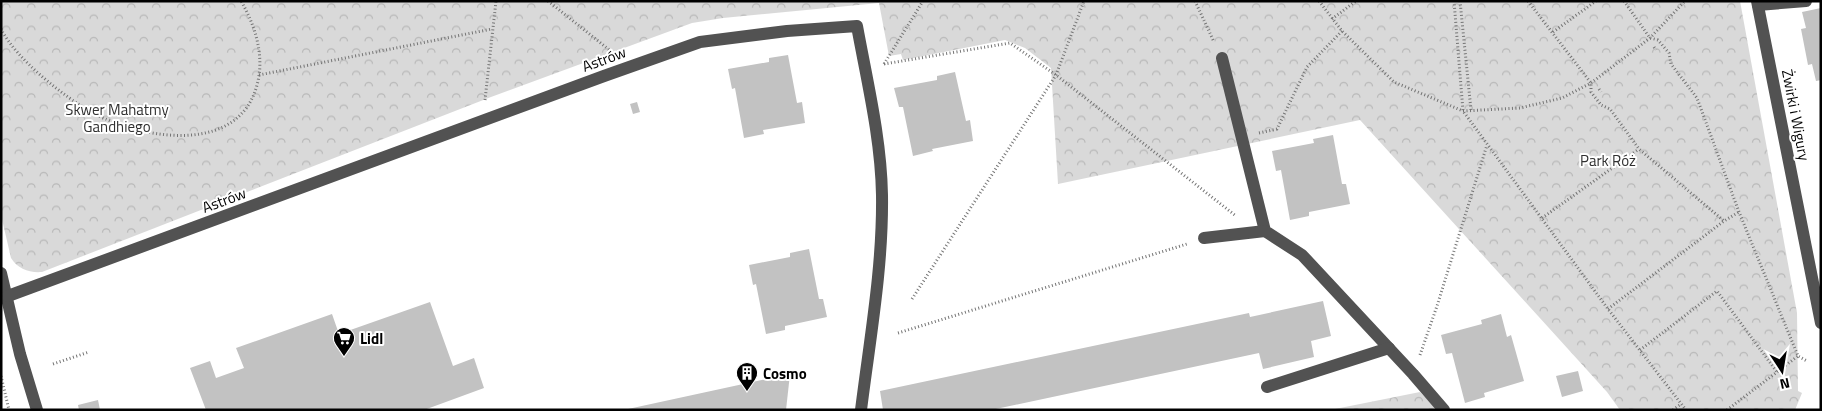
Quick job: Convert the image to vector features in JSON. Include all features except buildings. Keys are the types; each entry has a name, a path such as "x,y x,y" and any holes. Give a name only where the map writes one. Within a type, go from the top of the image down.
{"street":[{"path":"1758,3 1806,1"},
{"name":"Żwirki i Wigury","path":"1758,3 1821,323"},
{"name":"Astrów","path":"8,296 594,79 700,42 787,31 856,26 875,124 882,193 881,258 861,410"},
{"path":"1222,58 1240,138 1265,231"},
{"path":"1204,238 1265,231 1302,254 1444,410"},
{"path":"1,273 8,296 20,354 38,410"},
{"path":"1267,387 1389,348"}],"path":[{"path":"2,31 32,66 79,105 112,122 155,133 179,136 196,135 211,132 236,120 253,98 259,75 259,52 251,20 241,1"},
{"path":"485,101 496,1"},
{"path":"548,1 614,54"},
{"path":"923,1 884,64 1010,43 1056,75 1240,219 1265,231"},
{"path":"912,299 1056,75 1084,1"},
{"path":"1195,1 1222,58"},
{"path":"1318,1 1342,32 1394,82 1463,110 1520,108 1562,98 1591,82 1650,38 1685,1"},
{"path":"1332,19 1356,1"},
{"path":"1454,1 1463,110 1608,309 1686,410"},
{"path":"1460,1 1471,110"},
{"path":"1528,1 1591,82 1591,92 1601,105 1610,109 1639,149 1724,221"},
{"path":"1553,32 1596,1"},
{"path":"1624,1 1650,38 1658,40 1669,53 1671,64 1697,98 1739,212 1798,356 1807,361"},
{"path":"259,75 492,30"},
{"path":"1240,138 1277,128 1307,67 1342,32"},
{"path":"1413,374 1437,306 1487,144"},
{"path":"1542,219 1639,149"},
{"path":"1608,309 1724,221 1739,212"},
{"path":"898,332 1204,238"},
{"path":"1640,350 1717,291 1777,372"},
{"path":"53,364 89,352"},
{"path":"1726,410 1798,356"},
{"path":"1,376 9,410"},
{"path":"1673,410 1681,404"}],"green space":[{"name":"Park Róż","path":"1,1 1740,1 1797,313 1798,391 1802,393 1795,410 1620,410 1607,392 1360,120 1058,184 1051,68 1025,48 1005,40 903,60 901,54 889,56 879,3 723,18 692,23 491,97 42,272 28,271 20,268 11,258 1,215"},
{"path":"1420,392 1438,410 1330,410"}],"place":[{"name":"Lidl","path":"344,357"},
{"name":"Cosmo","path":"747,392"}],"park label":[{"name":"Skwer Mahatmy Gandhiego","path":"117,118"}]}
